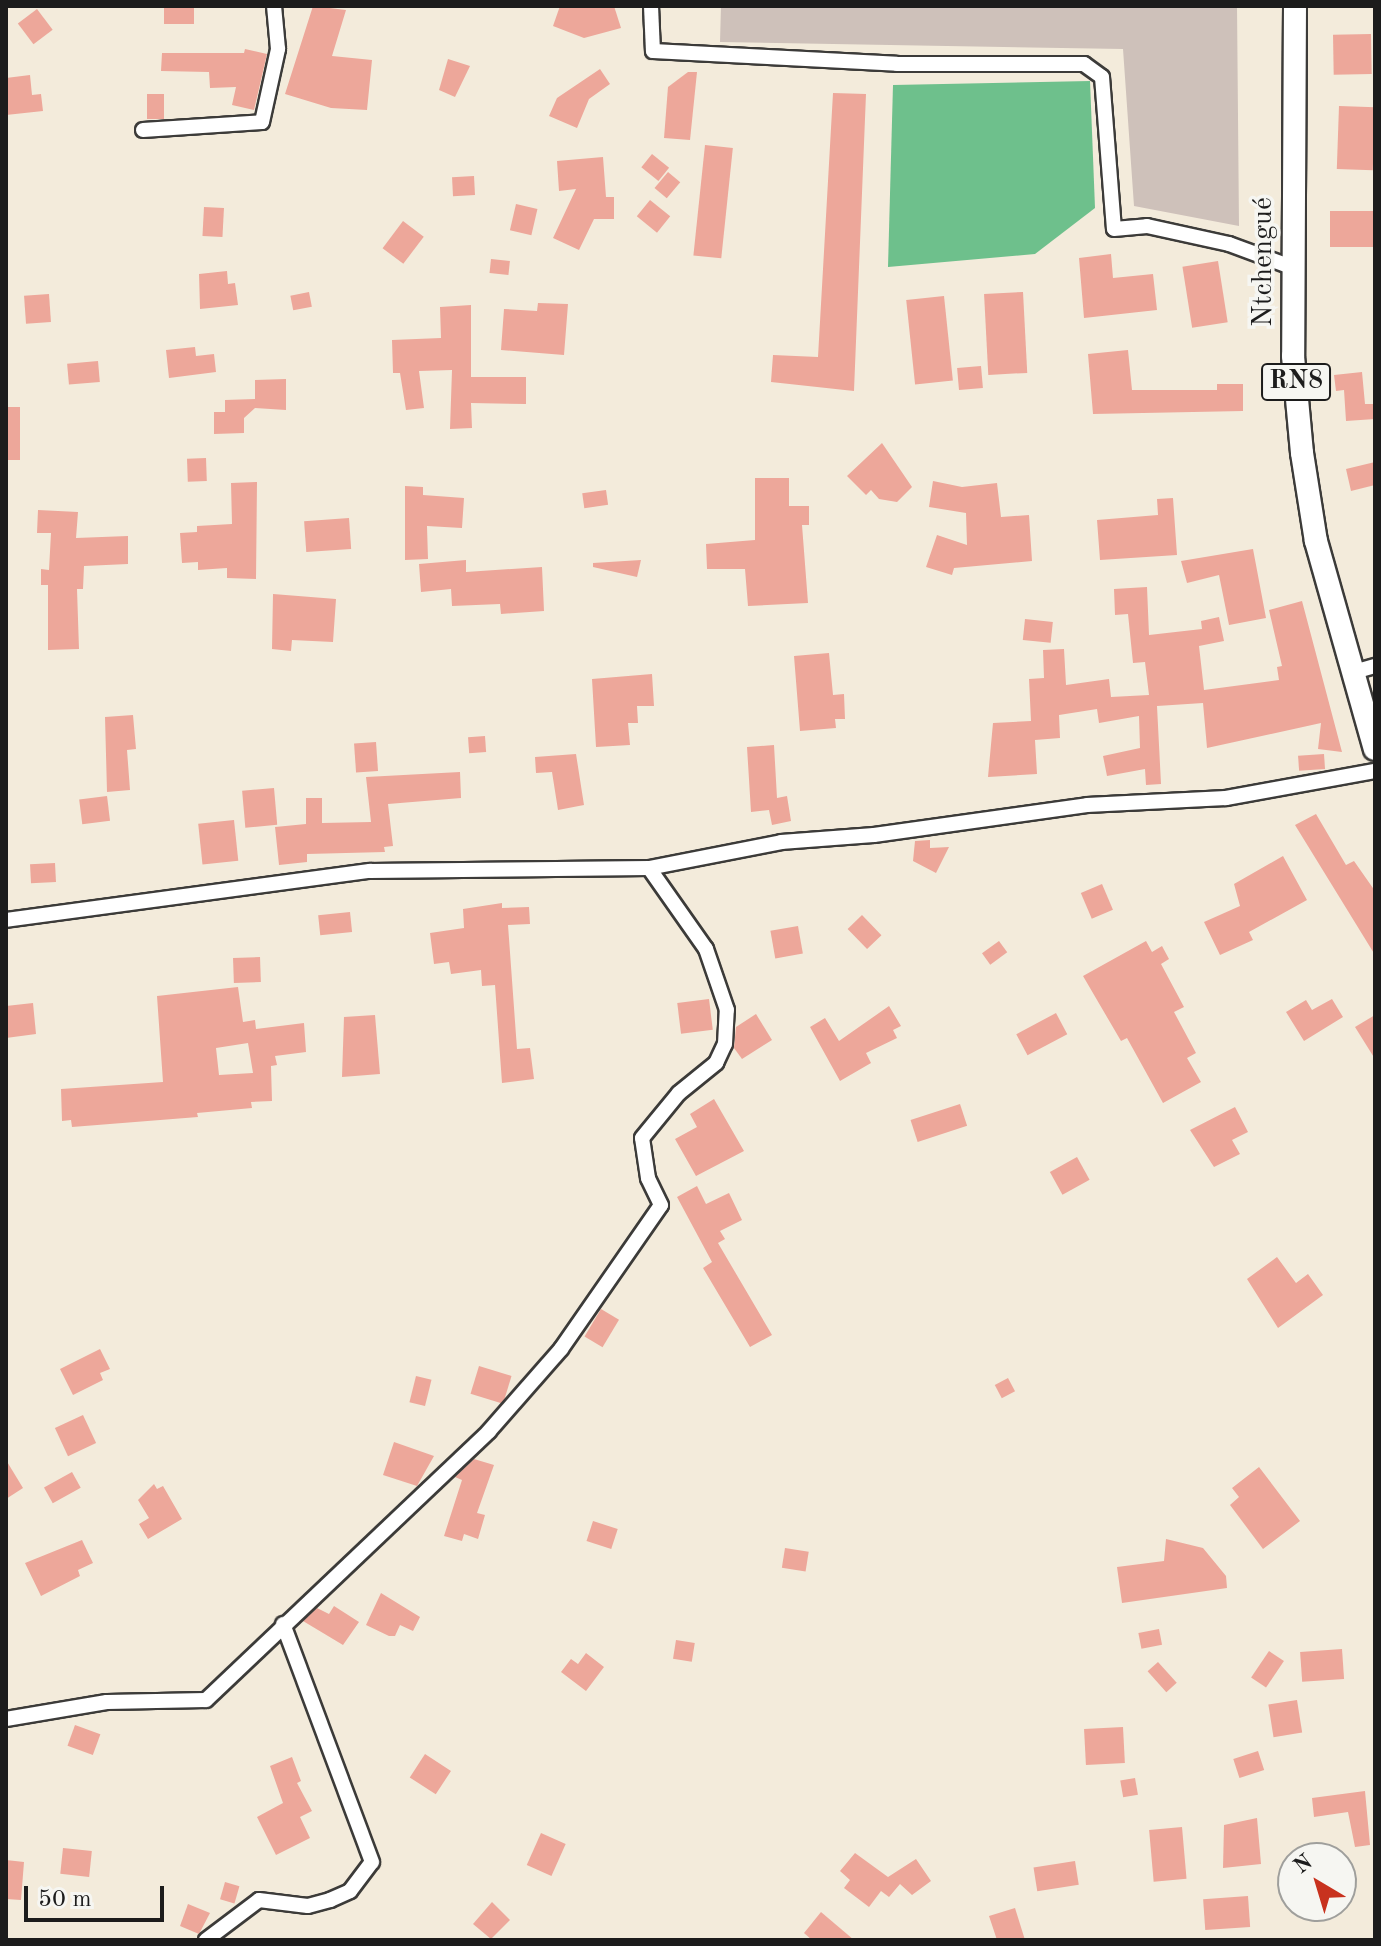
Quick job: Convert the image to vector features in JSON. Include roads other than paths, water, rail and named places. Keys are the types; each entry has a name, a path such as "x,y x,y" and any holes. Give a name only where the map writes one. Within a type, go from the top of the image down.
{"main road":[{"name":"Ntchengué","path":"1295,6 1293,356 1302,453 1316,541 1350,673 1375,749"}],"street":[{"path":"143,130 262,122 278,49 274,6"},
{"path":"651,6 653,51 897,64 1084,64 1102,77 1114,229 1147,226 1229,244 1294,268"},
{"path":"1350,673 1375,666"},
{"path":"6,920 370,871 649,868 781,842 874,835 1087,805 1226,798 1375,771"},
{"path":"6,1719 107,1702 206,1700 489,1431 561,1349 661,1205 648,1178 642,1138 679,1093 716,1063 725,1044 727,1010 696,928 649,868"},
{"path":"206,1940 246,1904 259,1900 308,1906 340,1895 372,1862 283,1624"}]}
